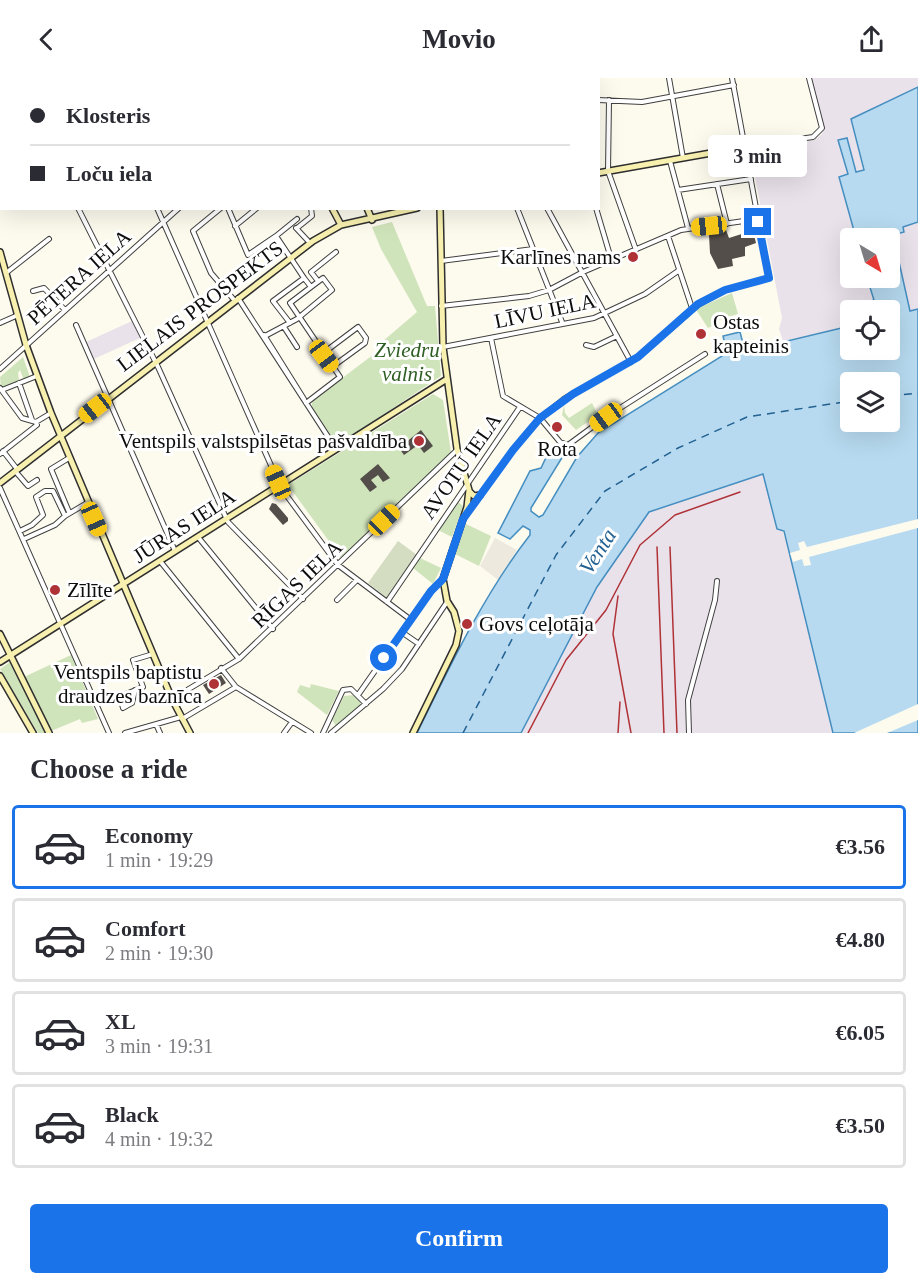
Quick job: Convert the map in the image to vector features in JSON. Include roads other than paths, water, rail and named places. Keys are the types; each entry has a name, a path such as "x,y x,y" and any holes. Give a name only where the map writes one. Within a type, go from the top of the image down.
{"street":[{"path":"669,78 683,158"},
{"path":"463,519 540,418 566,398 641,355 693,308 721,292 769,278 732,78"},
{"path":"600,173 813,137 822,128 809,78"},
{"path":"600,100 642,102 734,85"},
{"path":"609,100 608,171 636,250"},
{"path":"670,161 688,228"},
{"path":"678,190 751,179"},
{"path":"717,184 727,224"},
{"path":"79,210 155,362 227,519 303,599"},
{"path":"158,210 279,485 338,565 411,620"},
{"name":"PĒTERA IELA","path":"0,369 177,210"},
{"path":"219,210 193,231 211,273 264,334 336,449"},
{"path":"229,210 248,255 312,216 311,210"},
{"path":"235,226 255,210"},
{"path":"333,210 341,225"},
{"path":"368,210 372,220"},
{"name":"LIELAIS PROSPEKTS","path":"0,483 309,243 341,225 410,210"},
{"path":"358,695 431,591 443,579 469,498 458,450 443,347 440,210"},
{"path":"518,210 562,322"},
{"path":"548,210 631,362"},
{"path":"597,210 612,262"},
{"path":"295,226 297,219"},
{"path":"441,306 529,296 549,290 583,272 612,262 688,228 758,219"},
{"path":"295,226 309,243"},
{"path":"276,236 310,287"},
{"path":"668,236 678,271 693,308"},
{"path":"6,273 49,239"},
{"path":"440,261 533,249"},
{"path":"0,252 26,345 51,413 87,503 172,699 190,733"},
{"path":"318,281 311,272 336,252"},
{"name":"LĪVU IELA","path":"443,347 605,314 645,294 678,271"},
{"path":"290,323 273,301 304,278"},
{"path":"264,334 284,327 299,317 332,290 323,278 290,303 299,317 322,354 340,377 306,403"},
{"path":"33,291 44,288 65,310"},
{"path":"0,323 18,315"},
{"path":"76,326 175,551"},
{"path":"284,327 297,347"},
{"path":"322,354 358,327 366,338 365,343 332,367"},
{"path":"586,345 594,347 617,336"},
{"path":"491,338 503,396 540,418 564,444 572,443 606,417 705,354"},
{"path":"37,376 1,389 22,418 34,421 51,413"},
{"name":"JŪRAS IELA","path":"0,662 447,379"},
{"path":"19,383 37,425 2,452 28,486 37,480"},
{"name":"AVOTU IELA","path":"387,602 468,487 520,407"},
{"name":"RĪGAS IELA","path":"172,699 239,659 458,450"},
{"path":"69,458 51,469 69,512"},
{"path":"468,487 474,496 480,495"},
{"path":"0,488 108,733"},
{"path":"20,531 32,525 43,515 36,497 49,489 53,491 65,516"},
{"path":"24,539 55,525 69,512 87,503"},
{"path":"198,537 273,629"},
{"path":"160,561 239,659"},
{"path":"413,733 456,645 457,625 447,601 443,579"},
{"path":"337,600 356,580"},
{"path":"689,733 688,700 715,600 717,581"},
{"path":"331,733 366,704 402,669 447,601"},
{"path":"403,633 419,644"},
{"path":"0,634 49,733"},
{"path":"135,690 132,703 123,708 120,697 135,690 143,687 133,660 153,654"},
{"path":"228,673 234,663"},
{"path":"221,668 228,673 236,687 311,733"},
{"path":"0,676 33,733"},
{"path":"125,733 182,718 236,687"},
{"path":"323,733 343,690 351,689 366,704"},
{"path":"284,733 292,722"},
{"path":"156,724 160,733"}],"water":[{"path":"918,87 918,222 903,227 904,232 900,233 900,228 853,228 839,177 848,174 838,140 847,138 856,172 864,170 851,119"},
{"name":"Venta","path":"900,266 910,311 918,309 918,733 833,733 784,531 777,529 763,474 649,512 597,587 521,733 417,733 483,605 530,535 530,530 523,526 510,539 498,533 530,471 541,468 550,449 563,456 531,508 531,511 539,517 543,515 577,457 598,433 727,353 723,336 740,332 745,351 840,328 840,360 900,360 900,300 874,300 870,288 900,288"}],"railway":[{"path":"528,733 566,660 606,610 640,545 675,515 740,492"},
{"path":"657,547 664,733"},
{"path":"670,547 677,733"},
{"path":"618,596 613,634 631,733"},
{"path":"618,733 620,702"}],"place":[{"name":"Karlīnes nams","path":"633,257"},
{"name":"Ostas kapteinis","path":"701,334"},
{"name":"Rota","path":"557,427"},
{"name":"Ventspils valstspilsētas pašvaldība","path":"419,441"},
{"name":"Zīlīte","path":"55,590"},
{"name":"Govs ceļotāja","path":"467,624"},
{"name":"Ventspils baptistu draudzes baznīca","path":"214,684"}],"park label":[{"name":"Zviedru valnis","path":"407,362"}]}
